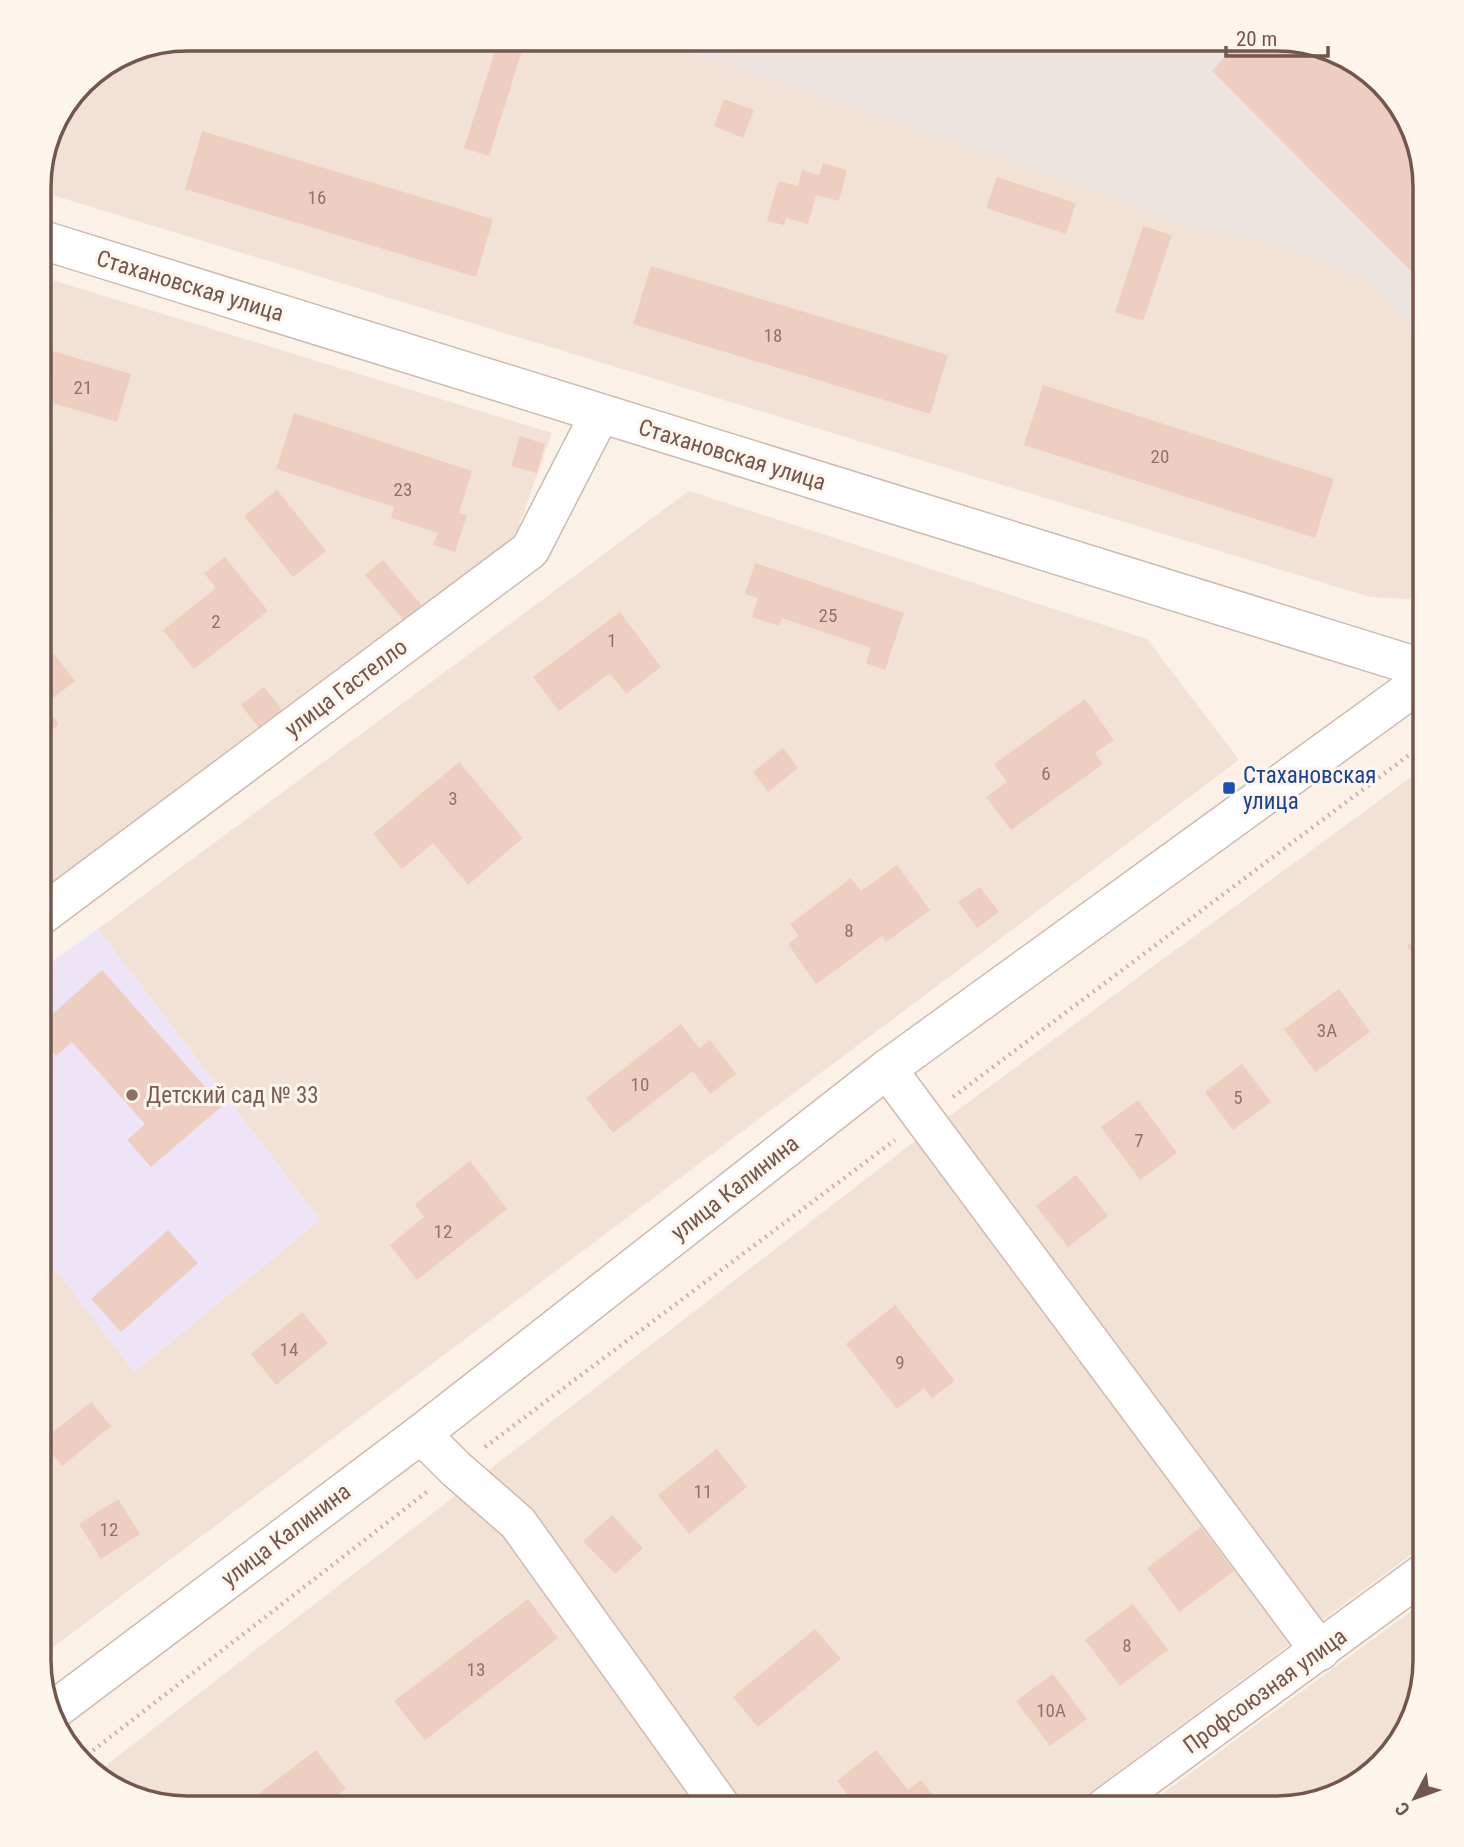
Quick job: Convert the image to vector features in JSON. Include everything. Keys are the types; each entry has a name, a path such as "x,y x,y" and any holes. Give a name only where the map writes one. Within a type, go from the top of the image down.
{"street":[{"name":"Стахановская улица","path":"51,243 1413,665"},
{"name":"улица Гастелло","path":"51,909 530,550 600,414"},
{"name":"улица Калинина","path":"59,1706 421,1434 887,1069 1413,688"},
{"path":"887,1069 1320,1651"},
{"path":"421,1434 517,1523 713,1796"},
{"name":"Профсоюзная улица","path":"1121,1796 1413,1582"}],"path":[{"path":"89,1754 456,1469 1413,753"}],"shaded area":[{"path":"686,51 1026,166 1187,226 1283,247 1366,279 1413,332 1413,599 1370,597 51,195 55,152 69,119 97,85 135,61 169,52"},
{"path":"686,51 1286,51 1304,53 1329,61 1360,79 1379,97 1399,127 1409,152 1413,187 1413,332 1366,279 1283,247 1187,226 1026,166"},
{"path":"51,280 552,433 511,548 51,892"},
{"path":"689,491 1147,639 1239,760 51,1649 51,1263 134,1372 320,1220 98,929"},
{"path":"1413,776 1413,1553 1085,1796 187,1796 152,1792 119,1778 103,1767 910,1145"},
{"name":"Детский сад № 33","path":"98,929 320,1220 134,1372 51,1264 51,962"},
{"path":"1413,1610 1412,1678 1403,1712 1385,1743 1353,1773 1329,1786 1295,1795 1159,1796"}],"building":[{"path":"495,51 522,51 489,156 464,148"},
{"path":"1230,51 1304,53 1345,69 1379,97 1399,127 1409,152 1413,187 1413,273 1212,71"},
{"path":"724,99 754,110 743,138 714,126"},
{"path":"202,131 493,219 476,277 185,189"},
{"path":"823,163 847,170 839,201 816,195 808,224 786,218 784,225 767,221 778,181 798,186 802,170 819,175"},
{"path":"997,177 1076,203 1066,234 986,208"},
{"path":"1143,226 1172,235 1143,321 1115,312"},
{"path":"651,266 948,355 930,414 633,324"},
{"path":"51,351 131,374 117,422 51,403"},
{"path":"1043,385 1334,479 1315,538 1024,445"},
{"path":"294,413 472,471 459,513 467,515 455,552 433,545 438,533 391,518 394,507 276,469"},
{"path":"520,436 545,444 537,473 511,466"},
{"path":"277,490 326,551 293,577 244,516"},
{"path":"225,557 268,611 194,669 163,630 216,588 204,573"},
{"path":"383,560 424,608 407,624 365,575"},
{"path":"755,563 904,613 885,670 866,663 871,648 782,618 779,626 752,617 758,598 745,594"},
{"path":"620,612 661,667 626,694 610,673 559,711 533,677"},
{"path":"54,654 75,681 51,700 51,656"},
{"path":"264,687 288,717 265,736 241,705"},
{"path":"1085,699 1114,740 1095,753 1103,764 1011,830 986,797 1007,782 994,764"},
{"path":"51,714 59,724 51,730"},
{"path":"783,748 798,768 768,792 753,772"},
{"path":"459,762 523,838 468,885 433,843 402,869 373,834"},
{"path":"897,865 930,910 886,942 882,936 816,984 788,944 799,936 790,924 851,878 861,891"},
{"path":"980,887 999,912 977,928 958,902"},
{"path":"1413,941 1413,954 1407,946"},
{"path":"102,970 222,1106 151,1167 127,1140 145,1124 72,1042 56,1056 51,1050 51,1015"},
{"path":"1339,989 1370,1032 1315,1072 1284,1029"},
{"path":"681,1024 699,1048 710,1040 736,1074 710,1094 693,1071 613,1133 586,1098"},
{"path":"1242,1064 1271,1102 1233,1130 1205,1092"},
{"path":"1138,1100 1177,1153 1140,1180 1101,1127"},
{"path":"470,1161 507,1209 417,1280 390,1245 424,1217 415,1204"},
{"path":"1076,1175 1108,1216 1068,1247 1036,1206"},
{"path":"168,1230 198,1263 121,1332 91,1299"},
{"path":"895,1305 955,1381 932,1398 924,1388 897,1409 846,1344"},
{"path":"302,1312 328,1343 276,1385 251,1354"},
{"path":"91,1402 111,1426 62,1466 51,1452 51,1434"},
{"path":"717,1449 747,1487 689,1534 658,1495"},
{"path":"118,1499 140,1534 101,1559 79,1524"},
{"path":"612,1515 643,1548 615,1574 583,1541"},
{"path":"1201,1527 1234,1571 1179,1612 1147,1568"},
{"path":"528,1599 558,1638 425,1740 394,1701"},
{"path":"1133,1604 1168,1650 1120,1686 1085,1640"},
{"path":"815,1629 841,1659 758,1727 733,1697"},
{"path":"1053,1674 1087,1719 1050,1746 1016,1701"},
{"path":"316,1750 346,1789 336,1796 256,1796"},
{"path":"876,1750 908,1790 921,1780 934,1796 849,1796 837,1781"}],"place":[{"name":"Стахановская улица","path":"1229,788"},
{"name":"Детский сад № 33","path":"132,1095"}]}
